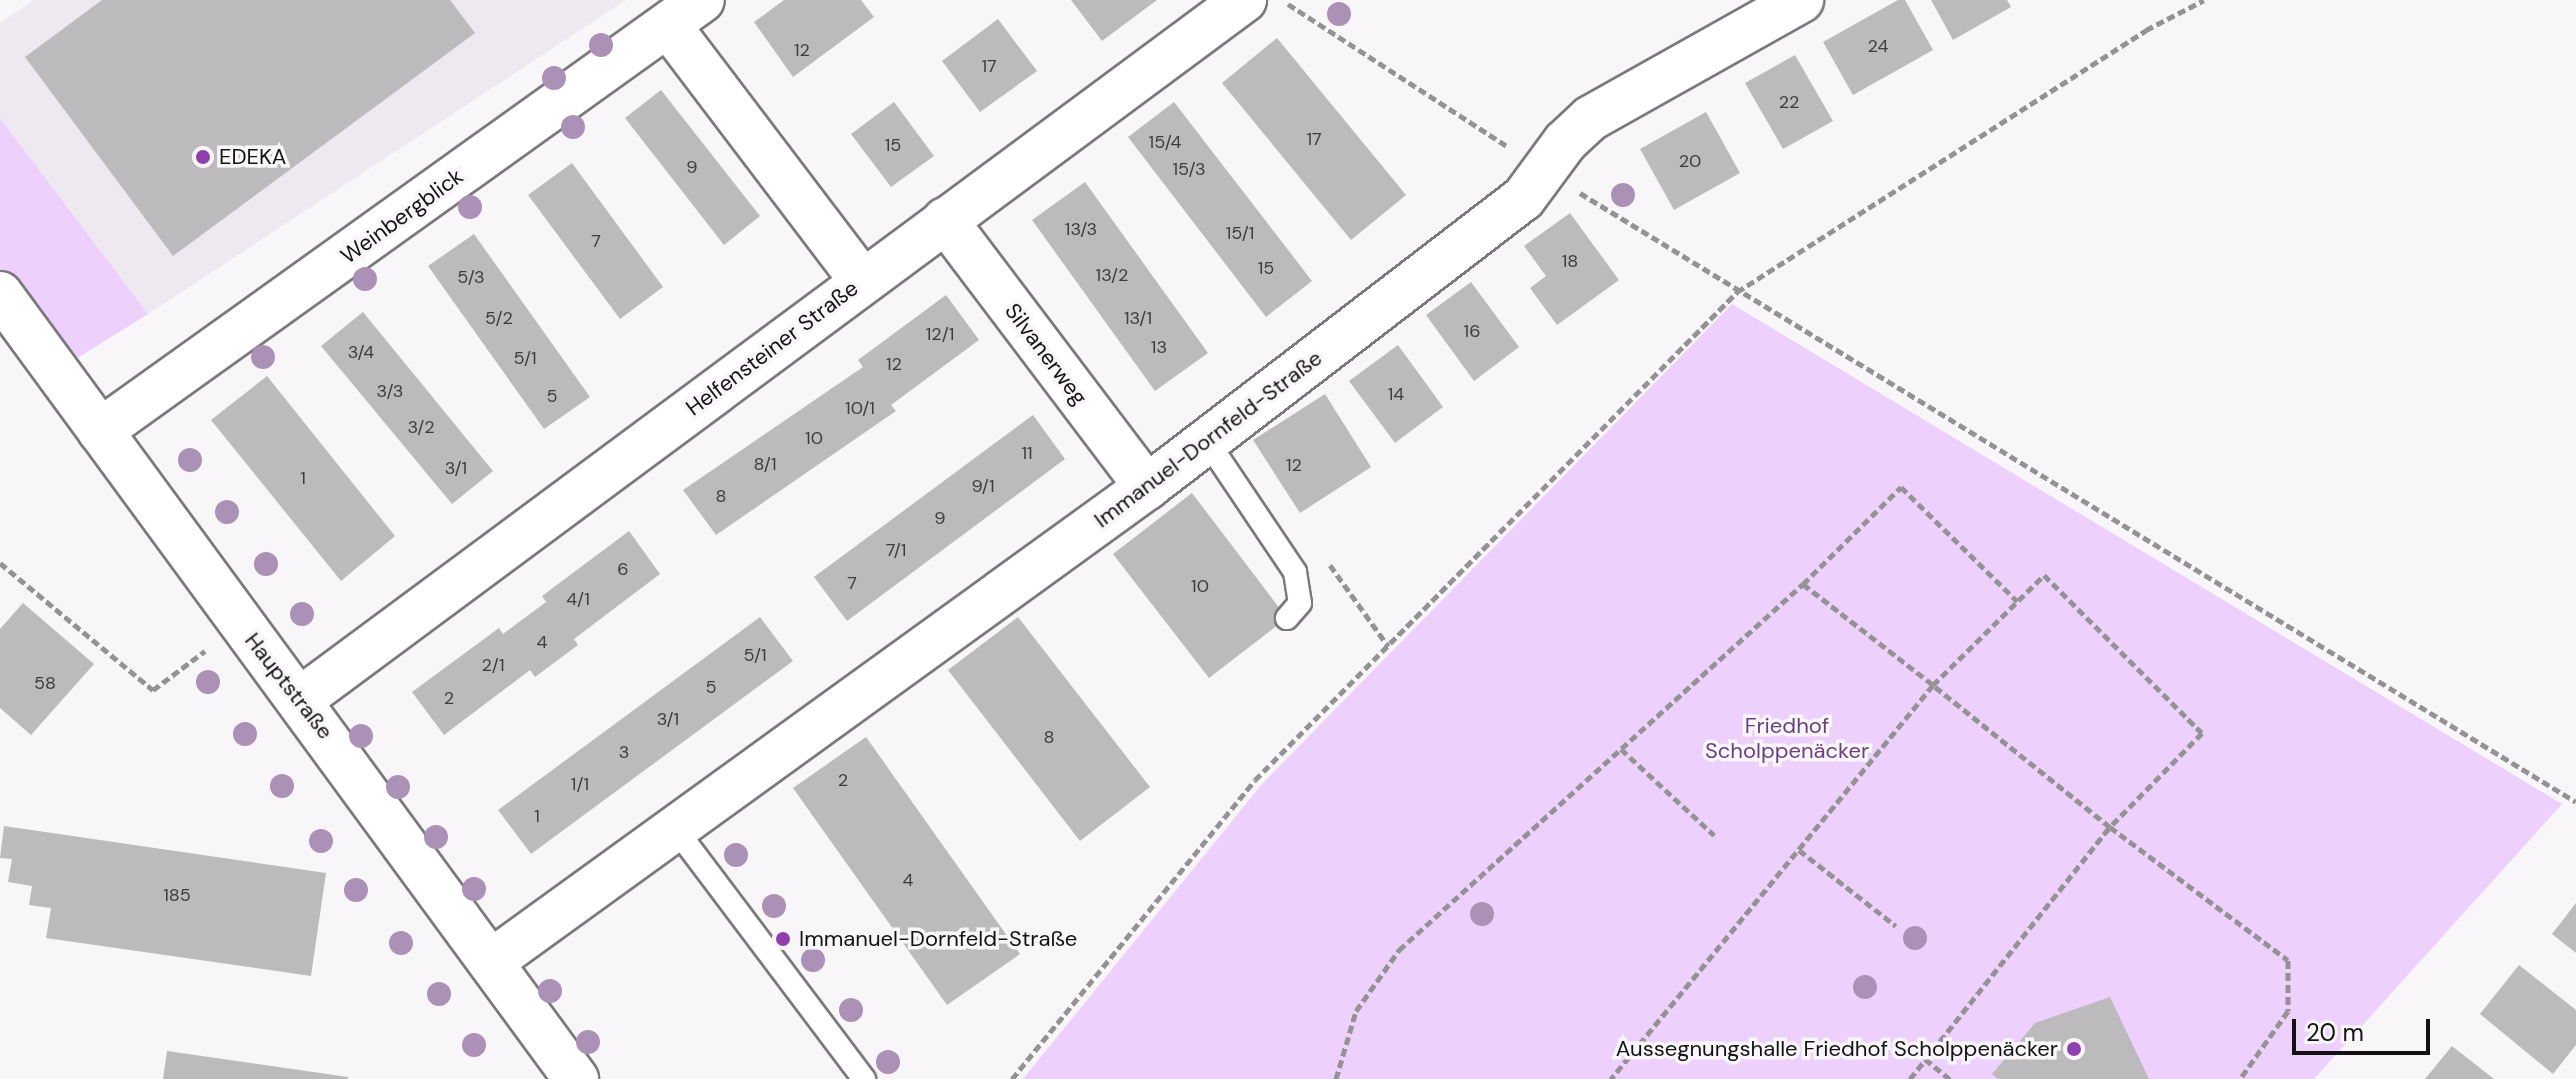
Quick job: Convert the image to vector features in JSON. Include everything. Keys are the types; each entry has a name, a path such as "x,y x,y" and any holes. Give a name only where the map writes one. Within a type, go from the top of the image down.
{"street":[{"name":"Helfensteiner Straße","path":"301,699 1244,0"},
{"name":"Immanuel-Dornfeld-Straße","path":"492,961 1147,487 1523,199 1565,142 1591,118 1801,0"},
{"path":"685,12 862,281"},
{"name":"Weinbergblick","path":"100,431 685,12"},
{"name":"Silvanerweg","path":"945,220 1147,487"},
{"name":"Hauptstraße","path":"0,294 240,624 301,699 576,1079"}],"lane":[{"path":"1207,441 1295,572 1300,603 1287,618"},
{"path":"674,827 864,1079"}],"path":[{"path":"1012,1079 1255,780 1737,292 2146,30 2204,0"},
{"path":"1737,292 2576,802"},
{"path":"1336,1079 1356,1011 1399,950 1803,584 1901,487 2017,601"},
{"path":"0,563 153,690 240,624"},
{"path":"1611,1079 1933,685 2044,575 2202,733 2110,827 1910,1079"},
{"path":"1803,584 2110,827 2288,960 2288,1011 2240,1079"},
{"path":"1621,749 1714,835"},
{"path":"1799,850 1896,926"},
{"path":"1925,1059 1950,1079"}],"shaded area":[{"name":"EDEKA","path":"34,0 626,0 148,314 0,118 0,23"}],"green space":[{"path":"0,118 148,314 39,382 0,335"},
{"name":"Friedhof Scholppenäcker","path":"1732,304 2562,804 2314,1079 1023,1079 1262,784"}],"building":[{"name":"EDEKA","path":"102,0 450,0 475,33 173,256 25,57"},
{"path":"784,0 861,0 874,17 793,77 754,22"},
{"path":"1071,0 1157,0 1102,41"},
{"path":"1898,0 1905,0 1933,50 1853,95 1823,42"},
{"path":"1931,0 2007,0 2011,7 1953,40"},
{"path":"998,19 1037,71 980,112 942,61"},
{"path":"1277,38 1406,195 1351,240 1222,83"},
{"path":"1795,55 1833,121 1783,149 1745,83"},
{"path":"661,90 760,216 724,245 625,118"},
{"path":"894,102 934,156 891,187 851,134"},
{"path":"1174,102 1312,281 1266,317 1128,137"},
{"path":"1706,112 1740,173 1674,210 1640,149"},
{"path":"572,163 663,287 620,319 528,195"},
{"path":"1085,182 1208,353 1155,391 1032,220"},
{"path":"1570,213 1619,280 1557,325 1530,288 1546,276 1524,246"},
{"path":"474,234 590,397 544,429 428,266"},
{"path":"1471,282 1519,347 1474,381 1426,315"},
{"path":"946,295 979,340 891,405 896,411 716,535 683,490 863,367 858,360"},
{"path":"363,312 493,471 452,504 321,346"},
{"path":"1398,345 1443,407 1395,443 1349,381"},
{"path":"267,376 395,536 341,581 211,420"},
{"path":"1325,394 1371,467 1300,513 1253,440"},
{"path":"1033,415 1065,459 847,621 814,577"},
{"path":"1192,493 1287,618 1209,678 1113,554"},
{"path":"629,531 660,574 574,639 578,645 535,677 530,670 444,735 412,692 499,628 503,634 546,602 542,596"},
{"path":"23,603 94,664 31,735 0,708 0,629"},
{"path":"760,617 793,661 531,854 498,810"},
{"path":"1018,617 1150,787 1080,841 948,670"},
{"path":"866,737 1020,954 947,1005 793,788"},
{"path":"4,826 326,873 311,976 46,938 51,908 29,905 32,886 8,882 12,859 0,858"},
{"path":"2576,903 2576,953 2552,934"},
{"path":"2519,965 2576,1010 2576,1045 2553,1074 2480,1014"},
{"name":"Aussegnungshalle Friedhof Scholppenäcker","path":"2110,997 2149,1079 1998,1079 1992,1074 2035,1023"},
{"path":"2452,1046 2494,1079 2425,1079"},
{"path":"167,1051 348,1077 348,1079 163,1079"}],"place":[{"name":"EDEKA","path":"203,157"},
{"name":"Immanuel-Dornfeld-Straße","path":"783,939"},
{"name":"Aussegnungshalle Friedhof Scholppenäcker","path":"2074,1049"}]}
